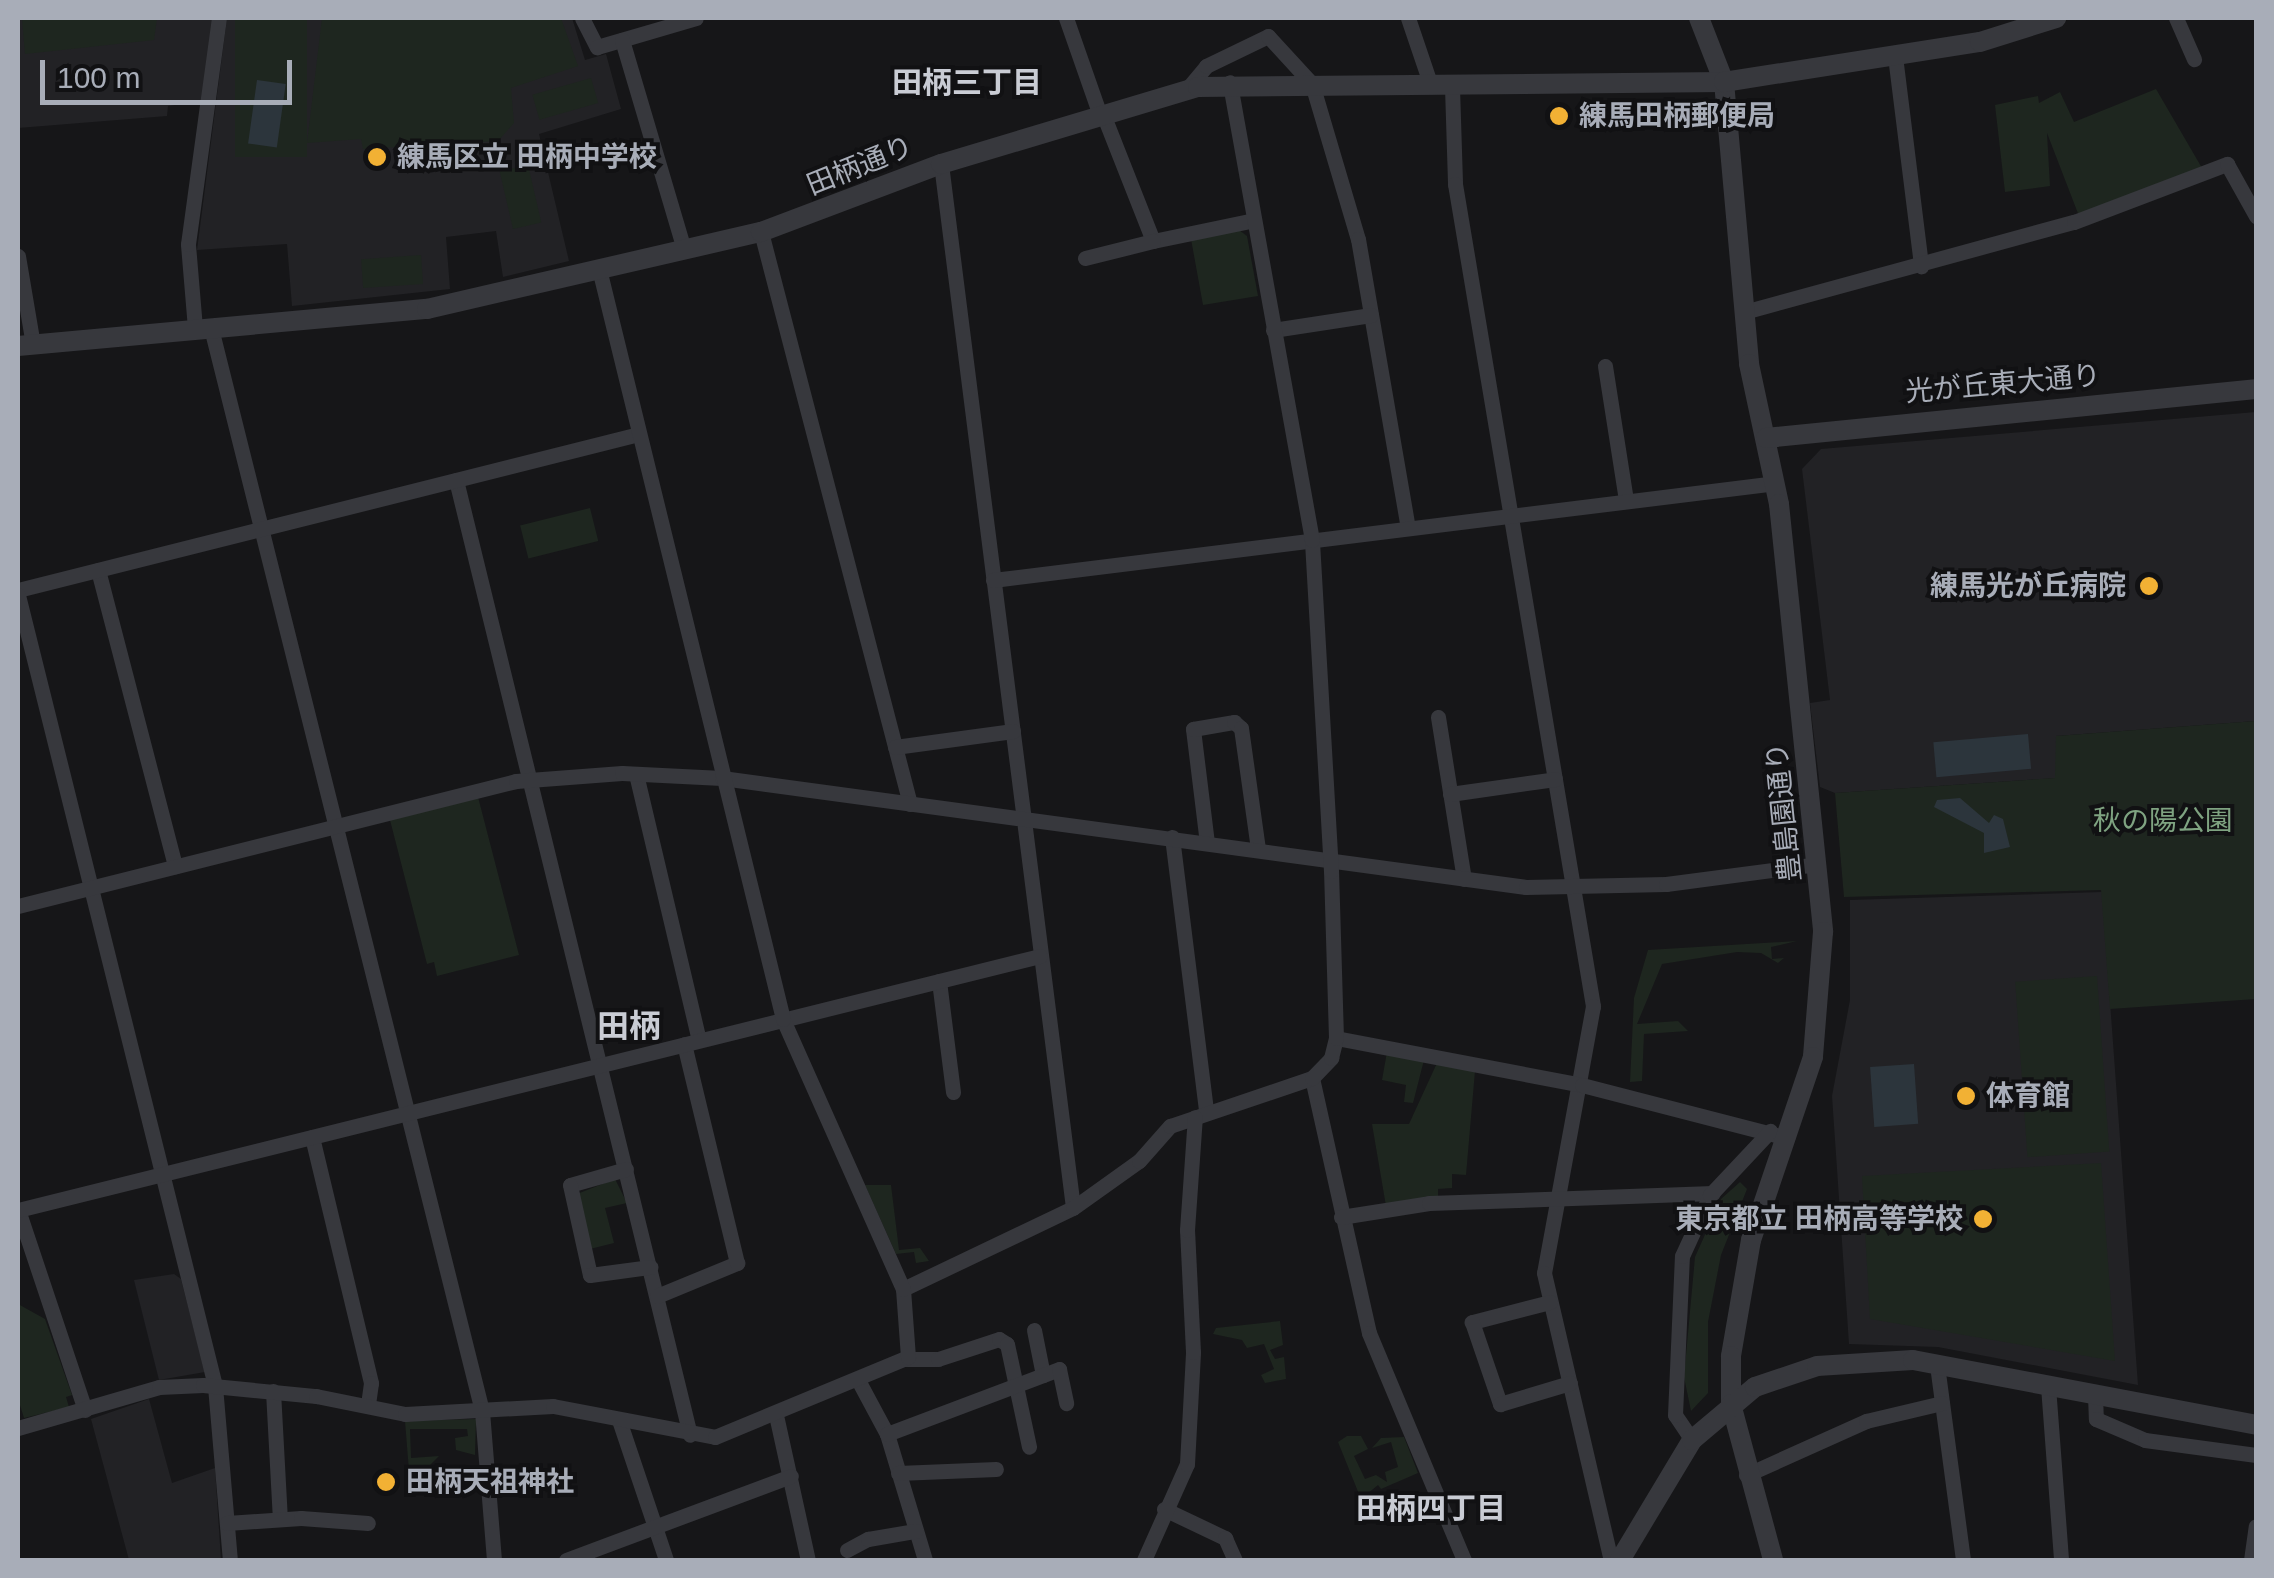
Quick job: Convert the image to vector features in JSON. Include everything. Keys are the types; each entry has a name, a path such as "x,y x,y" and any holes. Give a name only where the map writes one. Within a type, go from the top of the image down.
{"street":[{"path":"219,18 188,244 203,328 261,528 482,1411 494,1560"},
{"path":"582,18 597,47 696,18"},
{"path":"1066,18 1153,241"},
{"path":"1408,18 1441,86 1593,1006 1582,1085 1544,1274 1611,1560"},
{"name":"豊島園通り","path":"1699,18 1724,82 1754,398 1776,482 1817,864 1821,1003 1810,1071 1778,1134 1741,1278 1731,1404 1746,1475 1772,1560"},
{"name":"田柄通り","path":"26,346 411,312 760,232 941,164 1187,89 1230,82 1441,86 1724,82 1994,39 2056,18"},
{"path":"2176,18 2194,59"},
{"path":"1187,89 1206,66 1268,36 1312,84 1358,239 1408,528"},
{"path":"622,40 684,250"},
{"path":"1895,56 1920,266"},
{"path":"903,1289 1073,1208 1139,1161 1170,1126 1312,1078 1324,1070 1336,1038 1312,540 1230,82"},
{"path":"941,164 1073,1208"},
{"path":"1744,312 2074,222 2227,164 2256,216"},
{"path":"1085,258 1254,220"},
{"path":"760,232 910,804"},
{"path":"18,256 26,346"},
{"path":"599,269 782,1020 903,1289 912,1346 905,1359"},
{"path":"1273,330 1370,315"},
{"path":"1604,366 1626,500"},
{"name":"光が丘東大通り","path":"1766,438 2253,390"},
{"path":"230,1560 215,1386 18,593 639,434"},
{"path":"456,480 690,1435"},
{"path":"994,580 1776,482"},
{"path":"98,570 175,866"},
{"path":"1438,717 1464,879"},
{"path":"1207,842 1192,733 1234,722 1241,728 1258,849"},
{"path":"895,747 1012,731"},
{"path":"636,774 737,1263 658,1296"},
{"path":"18,906 529,780 636,774 722,778 1464,879 1574,888 1817,864"},
{"path":"1450,794 1555,779"},
{"path":"1144,1560 1187,1464 1193,1352 1187,1230 1201,1114 1172,837"},
{"path":"86,1410 18,1210 1040,956"},
{"path":"939,981 953,1092"},
{"path":"1336,1038 1582,1085 1778,1134"},
{"path":"1312,1078 1370,1333 1464,1560"},
{"path":"1692,1440 1675,1416 1682,1256 1713,1192 1778,1134"},
{"path":"312,1137 372,1384 368,1404"},
{"path":"626,1169 570,1184 590,1275 650,1266"},
{"path":"1341,1217 1429,1204 1713,1192"},
{"path":"1550,1302 1472,1322 1500,1404 1570,1383"},
{"path":"1034,1330 1042,1375"},
{"path":"18,1428 159,1387 215,1386 368,1404 416,1414 535,1404 714,1437 776,1415 905,1359 938,1360 1000,1339 1007,1344 1029,1448"},
{"path":"1620,1560 1692,1440 1755,1387 1817,1366 1886,1358 2256,1425"},
{"path":"1936,1365 1963,1560"},
{"path":"887,1434 1059,1369 1066,1404"},
{"path":"858,1380 887,1434 925,1560"},
{"path":"2048,1386 2060,1560"},
{"path":"272,1392 280,1519"},
{"path":"2094,1394 2096,1419 2145,1440 2256,1454"},
{"path":"1746,1475 1866,1421 1942,1403"},
{"path":"776,1415 808,1560"},
{"path":"620,1420 666,1560"},
{"path":"898,1473 996,1469"},
{"path":"566,1560 790,1476"},
{"path":"1164,1509 1225,1538 1236,1560"},
{"path":"227,1524 280,1519 368,1523"},
{"path":"2251,1560 2256,1526"},
{"path":"848,1550 868,1539 915,1531"}],"shaded area":[{"path":"18,18 214,18 204,101 168,106 167,116 18,128"},
{"name":"練馬区立 田柄中学校","path":"227,18 572,18 585,60 606,54 621,109 539,134 569,261 503,277 496,231 446,237 450,289 292,306 287,244 197,250"},
{"path":"257,80 286,84 277,147 248,143"},
{"path":"2256,412 2256,721 2056,736 2056,778 1835,793 1820,787 1810,703 1830,700 1802,469 1821,449"},
{"path":"2028,734 2031,769 1936,777 1933,742"},
{"path":"1960,798 1989,823 1994,815 2003,819 2010,847 1984,853 1984,833 1934,807 1937,800"},
{"name":"東京都立 田柄高等学校","path":"2102,892 2138,1385 1938,1347 1849,1344 1832,1096 1850,1000 1850,900"},
{"path":"1914,1064 1918,1124 1874,1127 1870,1067"},
{"path":"174,1274 181,1279 205,1372 159,1380 134,1280"},
{"path":"149,1399 172,1483 215,1468 221,1560 129,1560 91,1419"}],"green space":[{"path":"22,18 157,18 154,40 25,54"},
{"path":"235,18 307,18 307,157 235,157"},
{"path":"322,18 561,18 578,66 511,88 514,123 498,141 363,149 361,139 307,143"},
{"path":"591,78 598,103 540,120 532,95"},
{"path":"2156,89 2202,168 2079,216 2047,133 2050,186 2005,192 1995,105 2038,96 2039,103 2060,92 2074,122"},
{"path":"528,165 541,222 513,229 500,172"},
{"path":"1239,230 1247,236 1258,296 1203,305 1191,239"},
{"path":"421,255 423,284 363,288 361,259"},
{"path":"590,508 598,541 528,558 520,525"},
{"name":"秋の陽公園","path":"2256,721 2256,999 2110,1009 2101,890 1844,897 1835,793 2055,778 2056,736"},
{"path":"478,797 519,955 437,976 434,962 427,964 390,820"},
{"path":"1797,941 1771,947 1772,959 1784,958 1778,963 1761,953 1737,952 1662,964 1637,1024 1678,1021 1688,1031 1644,1034 1642,1081 1630,1082 1634,998 1648,950"},
{"path":"2097,976 2109,1152 2027,1157 2015,982"},
{"path":"1387,1052 1424,1060 1413,1103 1404,1102 1406,1085 1382,1080"},
{"path":"1437,1063 1475,1071 1466,1175 1452,1174 1452,1188 1438,1189 1438,1198 1386,1206 1372,1124 1409,1124"},
{"path":"2101,1163 2115,1361 1870,1319 1862,1176"},
{"path":"615,1179 627,1203 605,1208 614,1243 590,1249 577,1194"},
{"path":"1740,1182 1747,1189 1721,1255 1708,1322 1708,1393 1691,1411 1684,1377 1695,1257 1721,1199"},
{"path":"865,1185 891,1185 899,1250 920,1248 929,1261 916,1263 914,1252 896,1254"},
{"path":"18,1304 45,1319 72,1395 66,1397 69,1407 24,1418 18,1399"},
{"path":"1280,1321 1283,1345 1270,1350 1275,1359 1284,1357 1286,1379 1265,1383 1261,1375 1274,1369 1264,1344 1247,1348 1242,1340 1213,1334 1216,1328"},
{"path":"476,1419 475,1455 456,1450 455,1438 468,1436 467,1429 410,1429 411,1458 439,1456 426,1469 409,1471 405,1421"},
{"path":"1347,1436 1361,1436 1368,1449 1354,1456 1365,1479 1376,1475 1387,1482 1385,1472 1398,1467 1391,1442 1372,1448 1381,1438 1404,1437 1418,1473 1381,1489 1378,1485 1361,1499 1338,1442"}],"place":[{"name":"練馬田柄郵便局","path":"1559,116"},
{"name":"練馬区立 田柄中学校","path":"377,157"},
{"name":"練馬光が丘病院","path":"2149,586"},
{"name":"体育館","path":"1966,1096"},
{"name":"東京都立 田柄高等学校","path":"1983,1219"},
{"name":"田柄天祖神社","path":"386,1482"}],"district":[{"name":"田柄三丁目","path":"967,83"},
{"name":"田柄","path":"629,1026"},
{"name":"田柄四丁目","path":"1431,1509"}]}
